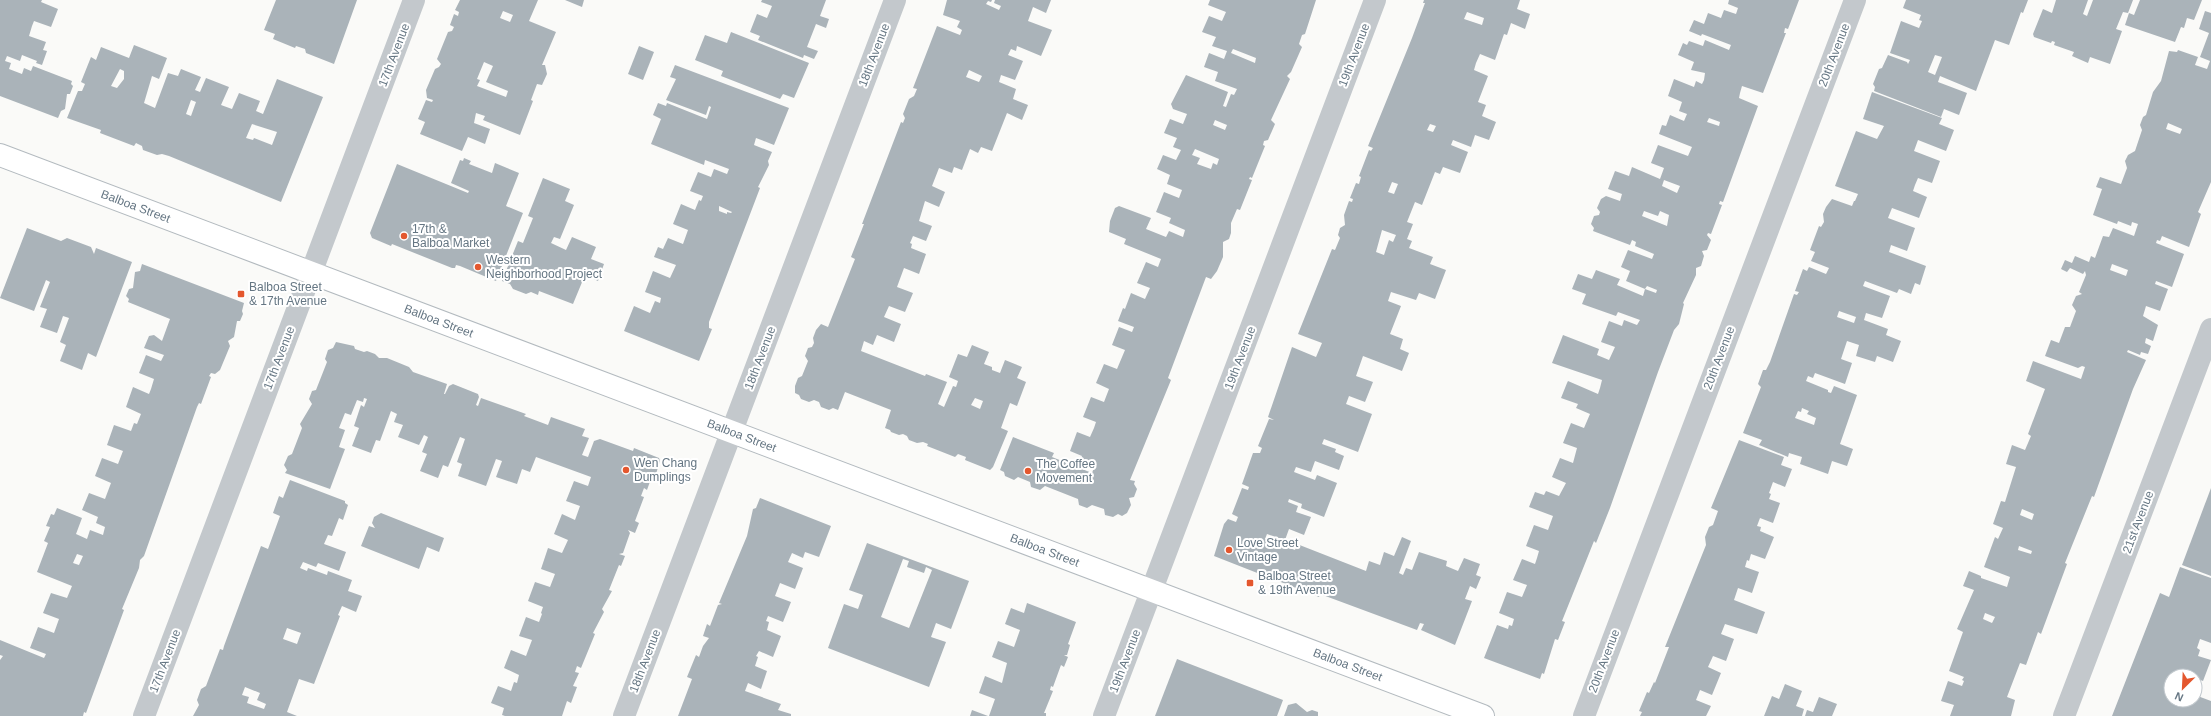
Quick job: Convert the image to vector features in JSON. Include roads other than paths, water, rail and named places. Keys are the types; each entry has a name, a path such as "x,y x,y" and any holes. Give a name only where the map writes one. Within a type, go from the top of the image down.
{"street":[{"name":"17th Avenue","path":"144,716 414,0"},
{"name":"18th Avenue","path":"624,716 895,0"},
{"name":"19th Avenue","path":"1104,716 1375,0"},
{"name":"20th Avenue","path":"1584,716 1855,0"},
{"name":"Balboa Street","path":"0,154 1483,716"},
{"name":"21st Avenue","path":"2064,716 2211,329"}],"place":[{"name":"17th & Balboa Market","path":"404,236"},
{"name":"Western Neighborhood Project","path":"478,267"},
{"name":"Balboa Street & 17th Avenue","path":"241,294"},
{"name":"Wen Chang Dumplings","path":"626,470"},
{"name":"The Coffee Movement","path":"1028,471"},
{"name":"Love Street Vintage","path":"1229,550"},
{"name":"Balboa Street & 19th Avenue","path":"1250,583"}]}
